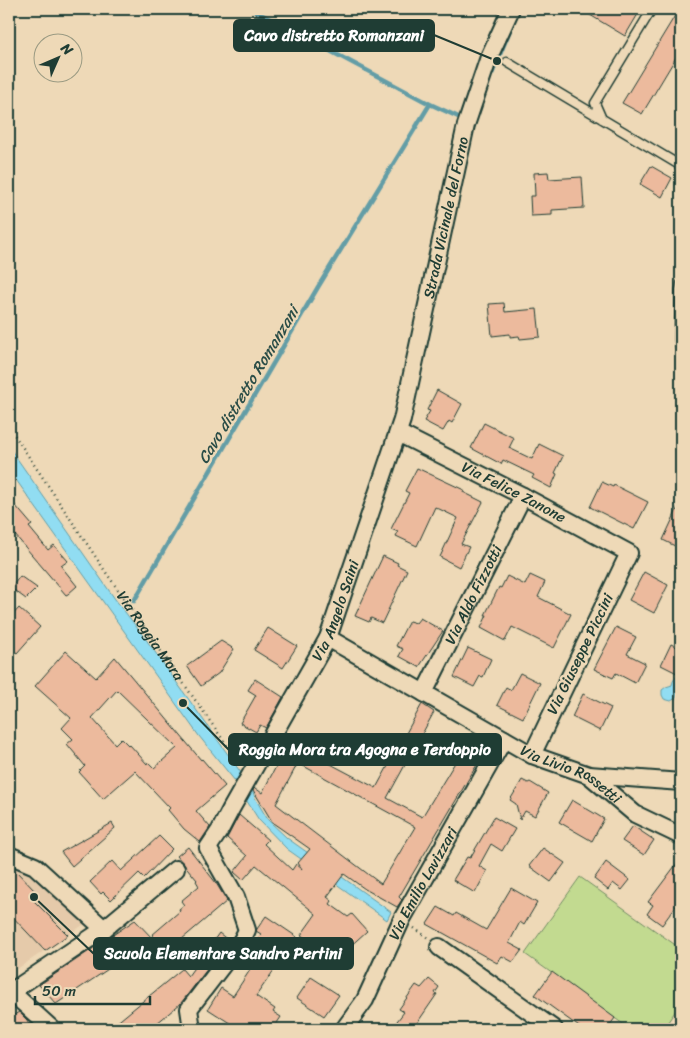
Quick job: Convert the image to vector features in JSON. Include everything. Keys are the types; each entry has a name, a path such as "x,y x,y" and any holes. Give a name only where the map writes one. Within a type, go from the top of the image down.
{"street":[{"name":"Strada Vicinale del Forno","path":"398,433 468,120 489,57 511,9"},
{"name":"Via Felice Zanone","path":"398,433 523,496 629,553"},
{"name":"Via Angelo Saini","path":"249,777 328,638 398,433"},
{"name":"Via Aldo Fizzotti","path":"424,693 523,496"},
{"name":"Via Giuseppe Piccini","path":"532,755 629,553"},
{"name":"Via Livio Rossetti","path":"328,638 532,755 589,775 635,814 681,836"},
{"name":"Via Emilio Lavizzari","path":"344,1029 365,1000 402,918 504,739"},
{"path":"589,775 681,782"},
{"path":"192,1029 190,1009 242,940 247,930 236,897 208,848 249,777"},
{"path":"9,856 35,866 104,930"},
{"path":"52,1029 9,992 104,930 176,869"},
{"path":"439,946 554,1029"}],"lane":[{"path":"602,119 595,103 652,9"},
{"path":"507,62 681,166"},
{"path":"681,284 679,332 681,354"}],"path":[{"name":"Via Roggia Mora","path":"9,427 107,574 249,777"},
{"path":"402,918 439,946"}],"shaded area":[{"path":"9,863 31,872 89,921 17,969 9,961"}],"green space":[{"path":"580,877 681,949 681,1003 663,1029 630,1029 525,954"}],"water":[{"path":"9,447 115,599 244,777 239,786 199,736 9,470"},
{"path":"681,676 681,693 677,691 676,698 671,701 664,699 662,690 672,685 675,678"},
{"path":"251,786 255,798 268,820 287,838 391,912 387,920 287,849 259,820 243,795"}],"building":[{"path":"580,9 641,9 625,36"},
{"path":"679,9 681,9 681,49 642,114 622,103"},
{"path":"651,166 672,178 662,197 640,184"},
{"path":"548,172 549,179 582,177 584,208 552,210 552,215 531,216 530,196 535,196 534,173"},
{"path":"504,303 505,312 537,309 540,337 520,339 519,336 510,337 510,334 492,336 489,304"},
{"path":"437,390 462,404 452,423 449,421 443,431 424,421 430,411 427,410"},
{"path":"484,423 514,438 509,448 532,459 539,444 563,456 555,473 557,474 551,488 532,478 534,475 503,460 501,464 471,448"},
{"path":"417,468 464,490 463,492 483,502 461,544 469,547 459,567 440,557 458,518 435,507 417,546 396,536 398,532 391,529 409,493 405,491"},
{"path":"602,482 613,487 614,485 648,502 634,529 590,507"},
{"path":"9,498 32,525 29,527 48,550 54,545 68,561 61,566 77,586 68,594 66,595 9,528"},
{"path":"681,501 681,549 663,540"},
{"path":"383,556 398,563 397,565 407,570 382,623 371,618 369,622 355,616"},
{"path":"644,572 668,585 654,613 629,600"},
{"path":"530,575 545,582 538,597 571,614 554,648 512,627 505,641 481,628 487,615 485,615 499,587 501,588 507,576 525,585"},
{"path":"20,576 37,588 26,599 11,588"},
{"path":"19,608 40,627 17,653 9,646 9,619"},
{"path":"420,618 443,631 419,667 399,656 403,649 396,646 409,621 416,623"},
{"path":"616,627 636,637 627,654 645,663 635,683 616,673 613,678 594,669"},
{"path":"268,628 297,646 283,668 254,650"},
{"path":"221,641 234,649 219,673 201,686 187,666"},
{"path":"671,644 681,649 681,675 661,665"},
{"path":"468,648 491,659 483,677 480,676 474,687 454,677"},
{"path":"66,651 96,678 115,657 225,786 196,811 210,827 200,842 184,829 168,810 170,808 135,771 103,799 79,772 85,766 67,744 73,739 62,728 71,718 35,686","holes":["117,690 177,748 154,768 148,762 147,764 121,738 115,744 92,718"]},
{"path":"520,673 540,683 523,718 497,705 506,687 511,690"},
{"path":"255,679 283,697 266,728 260,725 256,732 240,723 256,695 248,690"},
{"path":"583,694 611,708 600,731 572,717"},
{"path":"422,704 434,712 387,798 422,817 471,736 488,746 399,897 402,900 397,907 365,889 344,874 327,897 332,901 330,904 348,917 352,914 367,931 347,949 348,954 339,966 321,954 321,949 301,935 316,914 256,865 243,880 234,872 247,856 227,838 239,815 268,840 264,844 292,870 296,864 302,869 298,863 310,849 273,823 253,790 255,788 262,793 289,742 376,788","holes":["298,763 415,827 381,884 276,804"]},
{"path":"522,780 530,782 548,793 535,816 525,811 520,820 516,804 510,800"},
{"path":"572,800 604,819 592,841 559,822"},
{"path":"494,817 515,829 502,851 491,844 479,866 487,871 475,893 453,880 467,857 470,858"},
{"path":"112,823 115,828 72,866 61,852"},
{"path":"633,826 654,840 644,855 622,841"},
{"path":"159,836 172,849 144,878 139,873 111,900 103,892 101,894 90,882 112,861 121,871"},
{"path":"188,847 216,883 227,901 175,945 173,943 165,950 152,935 180,911 179,909 184,905 181,901 199,886 197,880 177,856"},
{"path":"543,848 565,863 551,882 529,866"},
{"path":"681,858 681,899 662,925 647,914 653,905 648,902"},
{"path":"606,862 630,880 622,890 613,883 608,890 594,879"},
{"path":"16,871 35,891 29,896 68,935 45,951 9,913 9,877"},
{"path":"511,888 537,903 524,925 520,922 509,943 522,950 513,962 502,956 497,963 427,924 438,907 454,916 456,913 486,930"},
{"path":"266,916 297,937 256,996 275,1009 273,1012 281,1017 273,1029 239,1029 208,1009 221,988 233,996 250,970 241,963 261,934 256,931"},
{"path":"135,920 153,939 56,1004 39,985"},
{"path":"219,933 229,941 181,1003 150,1029 109,1029 182,969 188,976"},
{"path":"552,972 615,1018 607,1029 582,1029 535,995"},
{"path":"311,977 339,995 324,1016 297,998"},
{"path":"429,979 439,987 435,993 437,994 413,1029 391,1029 404,1012 399,1009 416,985 421,988"},
{"path":"19,1012 32,1029 14,1029 9,1018"}],"waterway":[{"name":"Cavo distretto Romanzani","path":"134,601 318,287 430,104 251,9"},
{"name":"Cavo distretto Romanzani","path":"492,74 510,30"},
{"name":"Cavo distretto Romanzani","path":"430,104 465,120"}],"place":[{"name":"Cavo distretto Romanzani","path":"497,61"},
{"name":"Roggia Mora tra Agogna e Terdoppio","path":"183,703"},
{"name":"Scuola Elementare Sandro Pertini","path":"34,897"}]}
